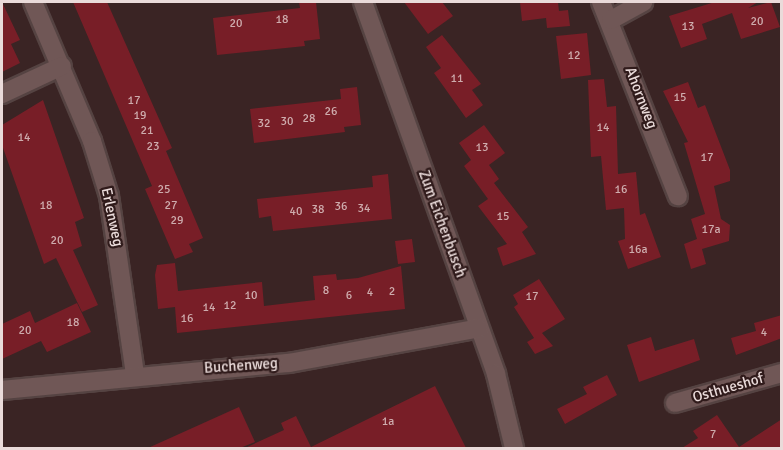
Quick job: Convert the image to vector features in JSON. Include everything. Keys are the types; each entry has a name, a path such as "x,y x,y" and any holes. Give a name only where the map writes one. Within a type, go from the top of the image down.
{"street":[{"name":"Erlenweg","path":"33,2 62,66 109,196 135,374"},
{"name":"Zum Eichenbusch","path":"363,2 496,374 513,448"},
{"name":"Ahornweg","path":"602,2 678,196"},
{"path":"610,20 644,2"},
{"path":"2,94 62,66"},
{"name":"Buchenweg","path":"2,390 135,374 289,363 479,328"},
{"name":"Osthueshof","path":"675,403 782,373"}],"building":[{"path":"2,2 20,40 11,44 20,63 2,72"},
{"path":"73,2 107,2 172,148 166,151 203,238 189,244 193,252 175,259 145,189 152,186"},
{"path":"299,2 316,2 320,39 304,41 305,46 217,55 213,18 300,8"},
{"path":"404,2 442,2 453,16 428,34"},
{"path":"520,2 558,2 559,11 568,10 570,26 547,28 546,18 522,21"},
{"path":"715,2 758,2 748,8 771,2 780,27 741,39 732,13 702,24 707,39 681,48 669,16"},
{"path":"587,33 591,75 561,79 556,36"},
{"path":"442,35 481,84 472,90 483,105 466,118 434,73 441,68 426,47"},
{"path":"604,79 607,107 616,106 618,174 636,172 640,215 645,213 661,257 628,269 618,241 625,239 624,208 606,210 601,156 591,157 588,80"},
{"path":"688,82 698,108 705,105 730,170 730,181 714,186 721,219 730,225 729,241 702,249 706,264 691,269 684,244 697,239 691,219 705,214 684,143 688,142 663,91"},
{"path":"357,87 361,125 344,127 345,132 254,143 250,109 341,99 340,89"},
{"path":"43,100 84,218 75,222 82,246 73,250 98,305 82,312 56,258 44,264 2,145 2,125"},
{"path":"484,125 505,153 489,165 499,179 494,183 528,227 522,232 536,254 503,266 497,248 507,244 478,206 488,199 464,166 471,160 459,143"},
{"path":"388,174 392,219 273,231 271,216 259,218 257,199 373,187 372,176"},
{"path":"412,239 415,262 398,264 395,241"},
{"path":"175,263 178,291 262,282 264,306 315,300 313,276 336,274 337,280 358,278 401,266 405,309 177,333 175,307 158,309 155,275 157,265"},
{"path":"539,279 565,319 542,333 553,346 535,354 527,342 534,338 514,307 518,304 513,295"},
{"path":"77,303 91,332 47,352 41,341 2,359 2,324 30,311 35,323"},
{"path":"782,315 782,338 736,355 731,338 756,331 754,323"},
{"path":"651,337 655,351 694,339 700,360 639,382 627,345"},
{"path":"607,375 617,395 565,424 557,409 587,394 583,387"},
{"path":"435,386 466,448 245,448 284,430 281,423 296,416 311,447"},
{"path":"239,407 255,442 240,448 148,448"},
{"path":"717,415 739,447 782,419 782,448 682,448 698,438 693,431"}]}
